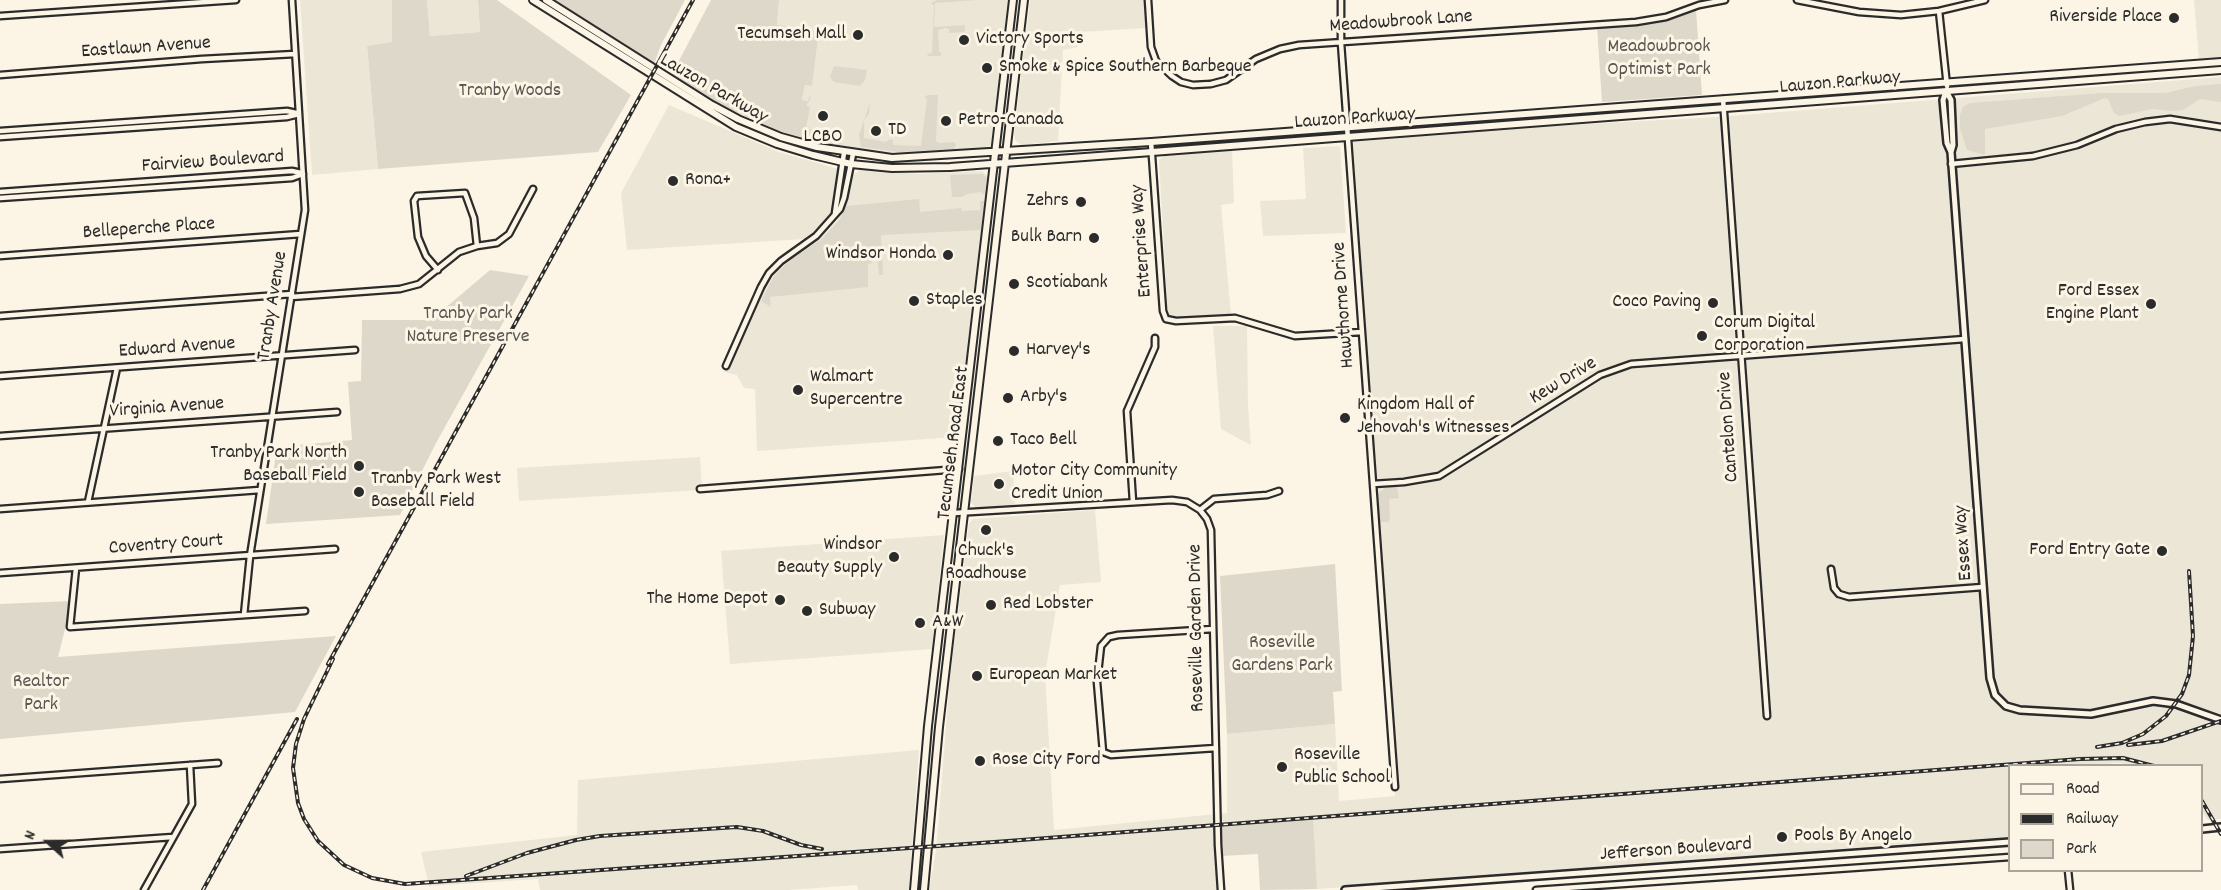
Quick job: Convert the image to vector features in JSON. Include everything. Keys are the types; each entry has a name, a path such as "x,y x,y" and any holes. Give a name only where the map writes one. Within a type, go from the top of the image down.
{"main road":[{"name":"Lauzon Parkway","path":"533,0 736,127 777,144 843,163 912,168 1723,110 2221,70"},
{"name":"Lauzon Parkway","path":"546,0 738,119 781,136 844,153 892,158 1007,152 2221,62"},
{"name":"Tecumseh Road East","path":"915,890 928,726 1013,0"},
{"name":"Tecumseh Road East","path":"924,890 939,727 1024,0"}],"street":[{"path":"0,16 236,0"},
{"name":"Tranby Avenue","path":"244,615 250,556 305,210 292,0"},
{"name":"Meadowbrook Lane","path":"1148,0 1151,47 1156,61 1172,76 1193,85 1226,80 1256,59 1280,49 1299,45 1643,21 1666,17 1699,5 1725,0"},
{"name":"Hawthorne Drive","path":"1341,0 1341,43 1395,787"},
{"path":"1797,0 1882,14 1939,11 1985,0"},
{"name":"Essex Way","path":"1939,11 1947,83 1943,100 1947,143 1951,153 1990,678 1995,695 2006,706 2020,710 2091,714 2107,712 2144,701 2166,701 2221,720"},
{"name":"Eastlawn Avenue","path":"0,75 295,54"},
{"name":"Cantelon Drive","path":"1723,99 1767,716"},
{"path":"0,131 190,121 288,111 299,114"},
{"path":"1951,164 2003,161 2033,156 2077,145 2116,129 2145,122 2170,119 2221,128"},
{"path":"0,138 85,128"},
{"name":"Enterprise Way","path":"1151,141 1163,310 1166,318 1176,321 1235,318 1295,336 1362,332"},
{"path":"835,213 844,153"},
{"path":"726,366 769,273 781,261 816,236 840,209 853,154"},
{"name":"Fairview Boulevard","path":"0,198 185,182 292,178 303,174"},
{"name":"Fairview Boulevard","path":"0,192 87,189"},
{"path":"0,316 400,289 419,284 459,252 497,243 509,234 532,189"},
{"path":"438,270 426,256 418,237 414,201 417,196 465,193 474,218 477,246"},
{"name":"Belleperche Place","path":"0,256 301,234"},
{"path":"1133,502 1127,411 1155,347 1155,338"},
{"name":"Kew Drive","path":"1373,484 1404,482 1438,476 1600,375 1631,364 1965,339"},
{"name":"Edward Avenue","path":"0,376 355,350"},
{"path":"88,502 117,368"},
{"name":"Virginia Avenue","path":"0,436 337,412"},
{"path":"700,489 959,470"},
{"path":"0,509 260,490"},
{"path":"954,513 1172,500 1187,502 1200,510 1214,499 1267,495 1279,491"},
{"name":"Roseville Garden Drive","path":"1200,510 1211,530 1221,890"},
{"name":"Coventry Court","path":"0,573 335,549"},
{"path":"76,568 70,627 305,611"},
{"path":"1831,569 1834,588 1839,594 1849,597 1983,587"},
{"path":"1213,628 1118,635 1109,638 1101,646 1097,682 1103,752 1111,755 1216,748"},
{"path":"0,779 218,763"},
{"path":"144,890 192,804 190,765"},
{"path":"2203,829 2221,827"},
{"path":"0,849 172,837"},
{"name":"Jefferson Boulevard","path":"1345,890 2008,842"},
{"path":"1891,851 1892,865"},
{"path":"1537,876 1537,890 2008,857"},
{"path":"1719,863 1719,877"},
{"path":"2068,872 2070,890"}],"shaded area":[{"path":"300,0 392,0 392,43 367,46 378,169 312,175"},
{"path":"427,0 478,0 480,32 430,36"},
{"path":"779,0 1009,0 991,145 984,150 924,154 869,152 840,145 842,137 806,128 808,101 802,100 805,85 811,86 777,25"},
{"path":"1030,0 1144,0 1146,28 1080,32 1078,47 1063,50 1058,141 1021,145 1015,140 1014,134"},
{"path":"2194,0 2221,0 2221,59 2199,60"},
{"path":"2221,77 2221,819 2208,820 2203,813 2203,764 2008,764 2008,839 1317,889 1312,819 1215,827 1218,890 929,890 936,851 950,677 969,524 973,519 1095,510 1101,582 1060,585 1045,674 1054,830 1227,813 1227,734 1335,724 1339,801 1395,796 1348,142 1515,128 1717,117"},
{"path":"669,105 779,152 842,170 835,206 830,218 804,239 627,250 621,193"},
{"path":"1340,146 1346,233 1263,236 1260,201 1306,199 1303,148"},
{"path":"1232,150 1234,203 1221,205 1231,315 1168,318 1159,160 1166,154"},
{"path":"861,169 918,174 982,171 988,177 982,229 989,229 956,437 757,451 755,389 744,388 737,375 724,372 761,287 765,288 777,271 819,239 837,221 847,201 852,176"},
{"path":"1213,326 1247,326 1251,445 1221,429"},
{"path":"700,457 702,490 519,501 517,468"},
{"path":"1013,471 1015,506 977,509 971,502 974,476"},
{"path":"944,535 932,649 730,664 721,551"},
{"path":"919,750 909,890 858,890 857,885 789,890 540,890 538,879 429,886 421,852 577,835 578,780"}],"green space":[{"name":"Tranby Woods","path":"392,0 427,0 430,36 480,32 478,0 497,0 631,95 598,152 378,169 367,46 392,42"},
{"path":"551,0 685,0 661,45 654,64"},
{"path":"711,0 779,0 777,25 817,31 812,86 805,85 802,100 808,101 811,97 807,105 810,107 806,128 842,137 840,145 817,142 773,129 715,102 672,74"},
{"path":"937,0 977,0 935,3 934,27 965,25 965,32 949,33 949,29 945,28 938,30 939,52 942,53 940,56 928,56 927,54 932,53 934,5 931,3"},
{"name":"Meadowbrook Optimist Park","path":"1696,10 1702,95 1602,102 1597,26 1665,19"},
{"path":"834,66 867,70 865,80 860,86 834,82 830,77"},
{"path":"2221,84 2221,102 2200,99 2183,110 2152,109 2119,116 2114,113 2108,99 2105,98 2062,116 1985,129 1985,155 1967,150 1960,129 1960,115 1963,107 1970,103 2102,93 2166,93 2195,86"},
{"path":"938,95 936,141 939,143 955,142 954,149 900,152 861,147 859,135 864,120 864,138 885,142 891,139 893,145 921,146 927,99 924,97"},
{"path":"870,102 869,114 864,120"},
{"path":"983,174 987,178 985,194 982,192 952,197 950,175"},
{"path":"919,199 920,212 961,208 962,211 980,210 980,201 985,201 981,230 881,235 883,275 879,275 877,254 871,254 872,263 868,264 868,287 770,297 771,307 761,301 774,276 793,258 822,239 840,219 846,206"},
{"name":"Tranby Park Nature Preserve","path":"490,270 529,276 436,443 400,515 266,524 277,447 352,440 348,382 361,381 362,320 431,320"},
{"path":"1397,486 1399,498 1389,499 1390,519 1388,522 1378,522 1378,493 1387,487"},
{"name":"Roseville Gardens Park","path":"1335,564 1342,691 1333,692 1335,724 1227,734 1220,576"},
{"name":"Realtor Park","path":"72,601 58,657 336,636 295,712 0,739 0,604"},
{"path":"1313,819 1317,889 1260,890 1258,854 1222,856 1220,827"}],"railway":[{"path":"328,664 693,0"},
{"path":"2097,747 2122,743 2143,734 2166,716 2182,694 2189,675 2193,636 2189,571"},
{"path":"333,659 304,719 296,744 293,768 298,803 304,819 318,841 344,865 372,878 405,884 1008,841 2008,765"},
{"path":"203,890 297,719"},
{"path":"2128,745 2162,741 2221,721"},
{"path":"2015,764 2123,758 2146,764"},
{"path":"2203,803 2221,834"},
{"path":"466,876 527,853 600,836 737,827 763,831 801,845 822,849"}],"place":[{"name":"Riverside Place","path":"2174,18"},
{"name":"Tecumseh Mall","path":"858,35"},
{"name":"Victory Sports","path":"964,40"},
{"name":"Smoke & Spice Southern Barbeque","path":"987,68"},
{"name":"LCBO","path":"823,116"},
{"name":"Petro-Canada","path":"946,121"},
{"name":"TD","path":"876,131"},
{"name":"Rona+","path":"673,181"},
{"name":"Zehrs","path":"1081,202"},
{"name":"Bulk Barn","path":"1094,238"},
{"name":"Windsor Honda","path":"948,255"},
{"name":"Scotiabank","path":"1014,284"},
{"name":"Staples","path":"914,301"},
{"name":"Coco Paving","path":"1713,303"},
{"name":"Ford Essex Engine Plant","path":"2151,304"},
{"name":"Corum Digital Corporation","path":"1702,336"},
{"name":"Harvey's","path":"1014,351"},
{"name":"Walmart Supercentre","path":"798,390"},
{"name":"Arby's","path":"1008,398"},
{"name":"Kingdom Hall of Jehovah's Witnesses","path":"1345,418"},
{"name":"Taco Bell","path":"998,441"},
{"name":"Tranby Park North Baseball Field","path":"359,466"},
{"name":"Motor City Community Credit Union","path":"999,484"},
{"name":"Tranby Park West Baseball Field","path":"359,492"},
{"name":"Chuck's Roadhouse","path":"986,530"},
{"name":"Ford Entry Gate","path":"2162,551"},
{"name":"Windsor Beauty Supply","path":"894,557"},
{"name":"The Home Depot","path":"780,600"},
{"name":"Red Lobster","path":"991,605"},
{"name":"Subway","path":"807,611"},
{"name":"A&W","path":"920,623"},
{"name":"European Market","path":"977,676"},
{"name":"Rose City Ford","path":"980,761"},
{"name":"Roseville Public School","path":"1282,767"},
{"name":"Pools By Angelo","path":"1782,837"}]}
